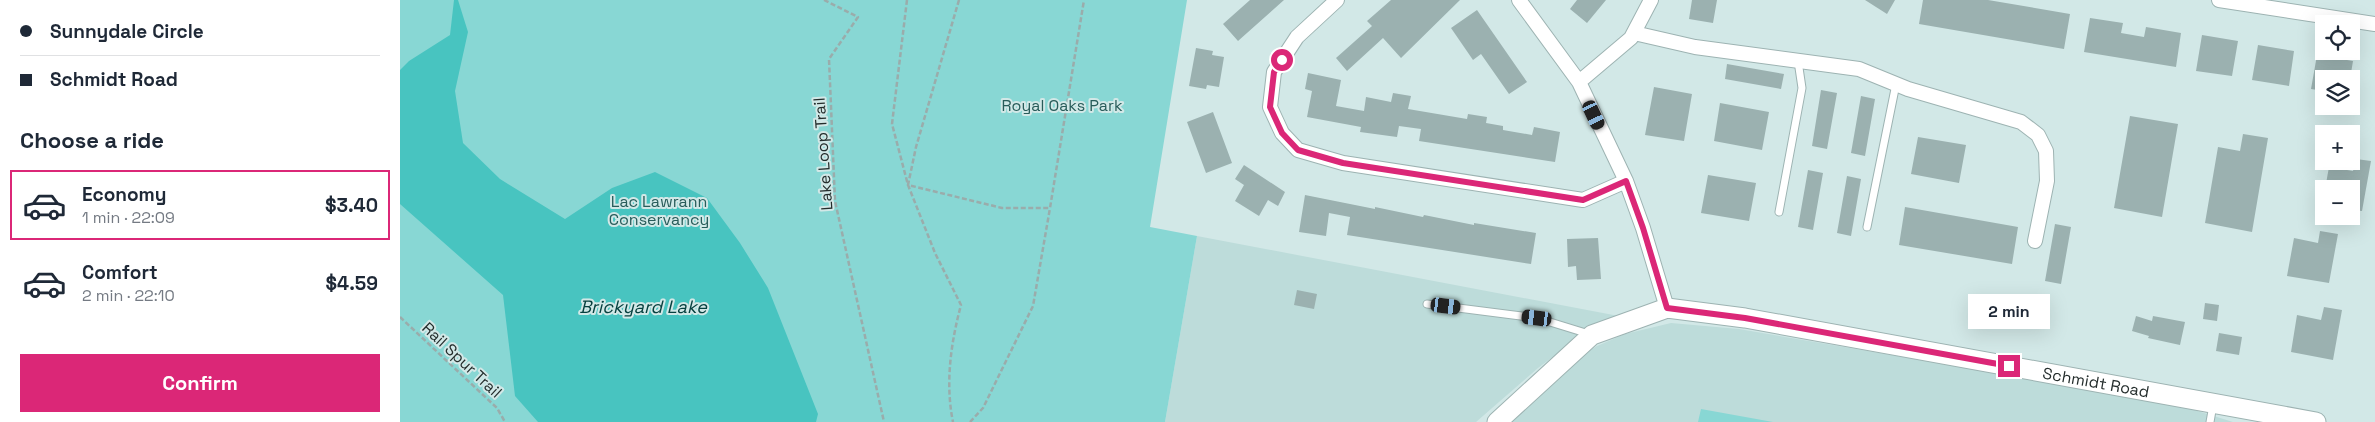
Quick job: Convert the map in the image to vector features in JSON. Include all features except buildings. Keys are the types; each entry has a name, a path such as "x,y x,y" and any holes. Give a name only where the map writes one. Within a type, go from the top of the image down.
{"street":[{"path":"1336,0 1296,37 1274,72 1270,107 1282,133 1298,150 1343,163 1583,200 1626,181"},
{"path":"1519,0 1579,82 1626,181 1643,228 1667,308"},
{"path":"1579,82 1631,38 1650,0"},
{"path":"2219,0 2375,24"},
{"path":"1634,33 1695,47 1859,69 1896,84 2021,122 2038,135 2046,151 2047,182 2035,241"},
{"name":"Schmidt Road","path":"1497,422 1592,335 1667,308 1745,318 2212,413 2316,422"}],"lane":[{"path":"1779,212 1802,88 1798,60"},
{"path":"1867,227 1896,84"},
{"path":"1427,304 1537,318 1592,335"}],"path":[{"name":"Lake Loop Trail","path":"824,0 858,17 829,59 835,201 884,422"},
{"path":"907,0 892,124 908,185 935,253 961,305 951,342 950,408 952,422"},
{"path":"908,185 916,147 959,0"},
{"path":"970,422 983,408 1032,306 1084,0"},
{"path":"908,185 1002,208 1050,208"},
{"name":"Rail Spur Trail","path":"400,317 497,408 505,422"}],"shaded area":[{"path":"1197,236 1624,317 1571,343 1538,368 1476,422 1165,422"},
{"path":"1671,323 1739,329 2172,403 2233,422 1501,422 1576,359 1597,346 1625,334"}],"green space":[{"name":"Lac Lawrann Conservancy","path":"400,0 1187,0 1150,227 1197,236 1165,422 400,422"},
{"path":"1701,409 1773,422 1698,422"}],"water":[{"name":"Brickyard Lake","path":"454,0 458,0 468,32 455,91 463,143 500,179 565,219 612,188 655,172 707,198 740,243 768,288 818,414 816,422 538,422 515,396 503,295 400,204 400,70 409,61 450,35"}],"route":[{"path":"1282,60 1274,72 1270,107 1282,133 1298,150 1343,163 1583,200 1626,181 1643,228 1667,308 1745,318 2009,366"}],"park label":[{"name":"Royal Oaks Park","path":"1062,105"}]}
